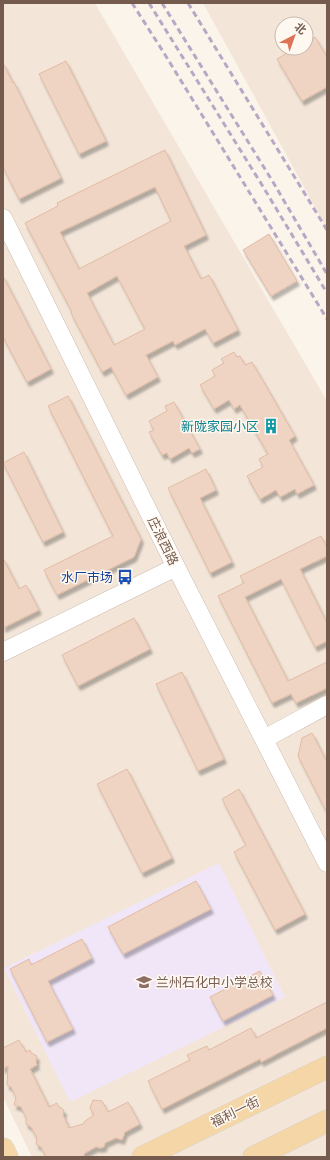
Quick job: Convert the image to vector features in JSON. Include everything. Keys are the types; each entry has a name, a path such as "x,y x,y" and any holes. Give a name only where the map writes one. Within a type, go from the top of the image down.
{"main road":[{"name":"福利一街","path":"143,1157 327,1066"},
{"path":"254,1157 327,1121"},
{"path":"3,1149 7,1157"}],"street":[{"name":"庄浪西路","path":"3,218 176,567 327,863"},
{"path":"3,652 176,567"},
{"path":"264,739 327,705"}],"shaded area":[{"path":"3,3 95,3 327,401 327,1157 32,1157 3,1097"},
{"path":"203,3 327,3 327,229"},
{"name":"兰州石化中小学总校","path":"219,863 285,997 70,1102 4,968"}],"building":[{"path":"314,38 327,57 327,87 302,101 277,59 282,56 314,56"},
{"path":"66,61 106,141 79,154 39,74"},
{"path":"3,63 13,83 14,82 61,178 19,199 3,167"},
{"path":"165,150 206,235 184,246 201,279 209,275 238,330 213,343 205,329 175,345 173,341 146,355 158,377 126,395 111,367 102,372 25,223 58,206 57,203","holes":["155,187 171,221 79,269 60,232","117,276 145,329 114,345 87,293"]},
{"path":"269,234 297,281 271,296 243,250"},
{"path":"3,276 51,369 27,382 3,337"},
{"name":"新陇家园小区","path":"234,352 237,357 240,356 245,365 252,362 295,436 289,440 314,485 297,494 295,489 280,497 276,490 260,499 247,476 263,467 259,459 268,454 240,405 234,409 229,400 214,409 200,385 215,376 212,370 224,363 221,359"},
{"path":"68,396 141,539 134,557 57,595 44,570 113,536 48,406"},
{"path":"174,402 200,449 192,453 189,448 170,459 167,453 162,455 149,432 154,430 149,421 167,411 165,406"},
{"path":"24,452 63,532 43,542 3,463"},
{"path":"206,469 216,490 200,498 232,562 210,573 168,488"},
{"path":"321,536 327,547 327,556 300,569 327,623 327,641 315,647 281,579 245,597 288,681 327,662 327,688 296,703 291,694 272,703 218,596 244,583 240,576"},
{"path":"3,558 19,589 26,585 39,610 3,628"},
{"path":"134,618 150,649 78,686 62,655"},
{"path":"182,672 224,759 198,771 156,684"},
{"path":"312,733 327,762 327,813 298,756 302,738"},
{"path":"127,769 172,858 142,873 97,784"},
{"path":"239,789 305,914 275,930 234,852 246,845 222,799"},
{"path":"196,881 211,909 123,954 108,927"},
{"path":"82,939 92,958 48,981 73,1029 47,1042 10,969 29,959 31,965"},
{"path":"260,971 273,995 223,1021 210,997"},
{"path":"327,1002 327,1028 261,1062 260,1059 162,1109 148,1081 190,1060 187,1055 207,1046 209,1050 251,1028 256,1038"},
{"path":"19,1040 26,1052 30,1050 31,1053 37,1056 37,1065 30,1069 49,1107 57,1103 59,1107 64,1110 63,1115 69,1128 83,1124 94,1115 90,1108 93,1100 102,1101 108,1112 128,1102 140,1124 125,1132 122,1140 116,1138 105,1143 104,1147 96,1147 85,1153 83,1157 46,1157 41,1147 36,1144 37,1138 31,1127 26,1124 26,1118 21,1107 14,1105 16,1098 11,1087 7,1085 8,1066 3,1069 3,1048"}],"railway":[{"path":"132,3 327,319"},
{"path":"149,3 327,293"},
{"path":"162,3 273,182 327,274"},
{"path":"188,3 327,230"}],"place":[{"name":"新陇家园小区","path":"271,426"},
{"name":"水厂市场","path":"125,577"},
{"name":"兰州石化中小学总校","path":"144,982"}]}
